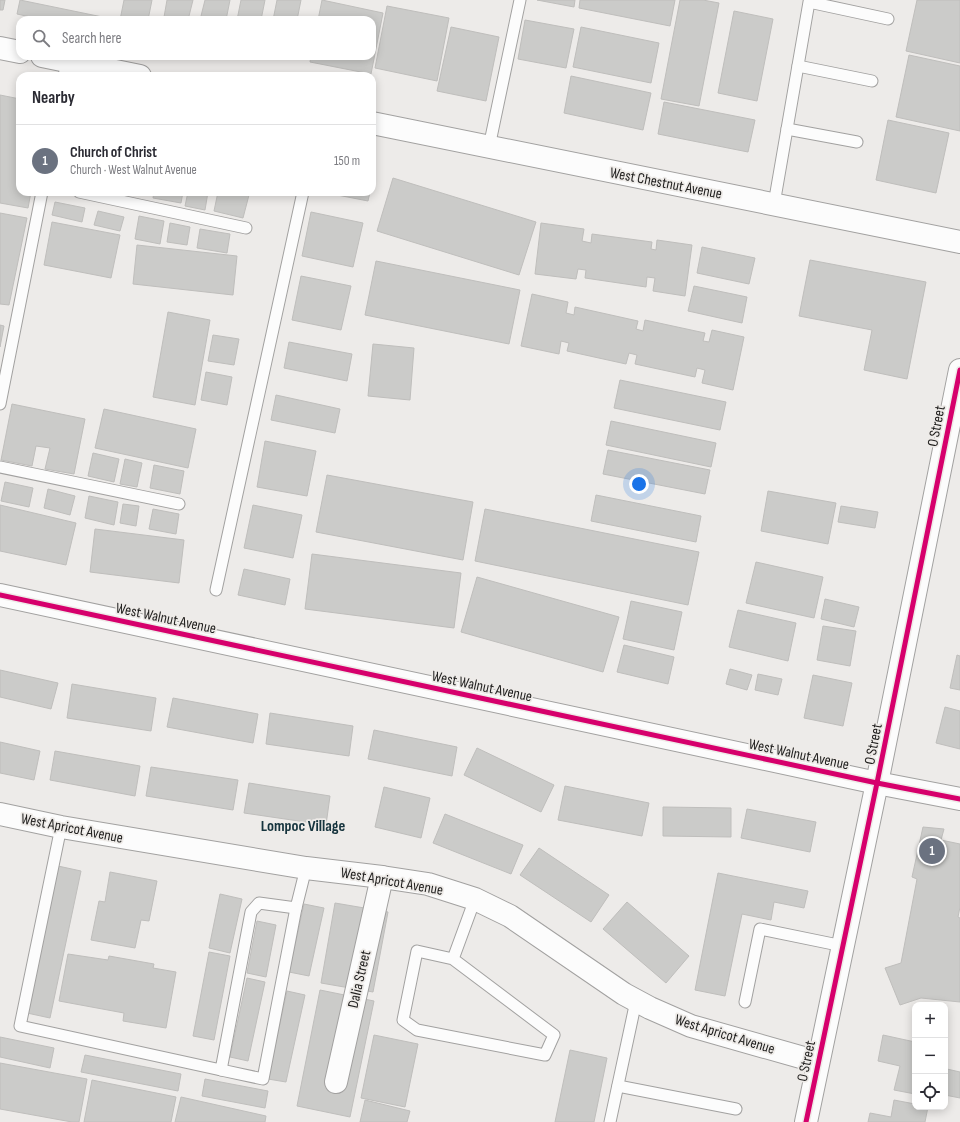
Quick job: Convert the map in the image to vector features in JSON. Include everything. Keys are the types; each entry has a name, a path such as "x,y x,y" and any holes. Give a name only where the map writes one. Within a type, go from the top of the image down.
{"street":[{"path":"0,48 16,51"},
{"path":"49,60 66,69 98,72"},
{"name":"West Chestnut Avenue","path":"376,124 960,242"},
{"name":"O Street","path":"806,1122 877,783 960,370"},
{"name":"West Walnut Avenue","path":"0,595 877,783 960,799"},
{"name":"West Apricot Avenue","path":"0,814 61,828 306,868 428,884 475,899 510,916 624,994 650,1008 691,1026 818,1062"},
{"name":"Dalia Street","path":"336,1082 382,877"}],"lane":[{"path":"489,147 520,0"},
{"path":"774,204 809,1 888,19"},
{"path":"798,66 872,81"},
{"path":"787,129 857,142"},
{"path":"0,404 41,196"},
{"path":"98,196 246,228"},
{"path":"216,590 302,196"},
{"path":"0,467 180,504"},
{"path":"61,828 20,1026 263,1079 296,908 306,868"},
{"path":"453,959 475,899"},
{"path":"221,1070 251,912 260,903 296,908"},
{"path":"745,1002 760,929 843,946"},
{"path":"417,951 453,959 554,1035 545,1055 417,1030 403,1020 417,951"},
{"path":"610,1122 636,1001"},
{"path":"618,1086 736,1109"}],"building":[{"path":"0,0 5,0 3,10 0,10"},
{"path":"20,0 98,16 26,16 17,14"},
{"path":"124,0 152,0 149,16 121,16"},
{"path":"167,0 193,0 189,16 164,16"},
{"path":"205,0 230,0 227,16 201,16"},
{"path":"241,0 265,0 262,16 238,16"},
{"path":"277,0 301,0 298,16 274,16"},
{"path":"322,0 383,13 376,49 376,16 319,16"},
{"path":"537,0 575,0 574,7"},
{"path":"580,0 675,0 670,26 579,8"},
{"path":"680,0 703,0 719,3 699,106 661,99"},
{"path":"917,0 960,0 960,63 906,51"},
{"path":"387,6 449,18 437,81 375,68"},
{"path":"734,11 773,19 757,101 718,93"},
{"path":"525,20 574,29 566,68 518,59"},
{"path":"451,27 499,37 486,101 437,91"},
{"path":"581,27 659,43 651,83 573,67"},
{"path":"909,55 960,66 960,131 896,117"},
{"path":"310,60 374,60 371,72 361,72 310,62"},
{"path":"571,76 651,93 643,130 564,113"},
{"path":"0,95 16,98 16,196 30,196 28,208 0,203"},
{"path":"664,102 755,120 748,152 658,134"},
{"path":"888,120 949,133 936,193 876,180"},
{"path":"393,178 536,222 519,275 377,231"},
{"path":"153,196 182,196 181,203 153,198"},
{"path":"187,196 207,196 205,210 185,206"},
{"path":"217,196 249,196 243,218 214,211"},
{"path":"342,196 369,196 368,201"},
{"path":"55,202 85,208 82,222 52,215"},
{"path":"98,211 124,217 120,231 94,225"},
{"path":"311,212 363,223 353,267 302,256"},
{"path":"0,213 27,218 9,305 0,304"},
{"path":"139,216 164,221 160,244 135,239"},
{"path":"52,222 120,235 111,278 44,265"},
{"path":"170,223 190,227 187,245 167,242"},
{"path":"541,223 584,229 582,241 591,243 592,234 652,242 651,249 656,250 657,240 692,245 685,296 653,291 655,278 647,277 646,287 585,278 586,270 578,269 576,279 535,274"},
{"path":"200,229 230,234 227,253 197,248"},
{"path":"137,245 237,256 233,295 133,284"},
{"path":"702,247 755,258 749,284 697,273"},
{"path":"810,260 926,282 907,379 864,370 872,330 799,316"},
{"path":"376,261 520,290 509,344 365,315"},
{"path":"301,276 351,286 341,330 292,320"},
{"path":"694,286 747,297 742,323 688,311"},
{"path":"532,294 568,302 566,313 574,315 575,307 638,321 636,329 643,331 645,320 705,333 703,341 709,342 712,330 744,337 733,390 702,383 705,370 697,368 695,377 635,364 637,355 629,353 626,364 567,351 569,343 561,341 559,354 521,346"},
{"path":"168,312 210,320 195,405 153,397"},
{"path":"0,325 4,326 0,347"},
{"path":"213,335 239,339 234,365 208,361"},
{"path":"289,342 352,354 347,381 284,368"},
{"path":"373,344 414,348 410,400 368,396"},
{"path":"206,372 232,377 227,405 201,400"},
{"path":"620,380 726,402 720,430 614,408"},
{"path":"276,395 340,409 335,433 271,420"},
{"path":"12,404 85,419 74,474 45,469 50,448 36,446 32,466 1,460"},
{"path":"104,409 196,429 188,468 95,448"},
{"path":"611,421 716,443 711,467 606,445"},
{"path":"265,441 316,451 307,496 257,487"},
{"path":"608,450 710,470 705,494 603,474"},
{"path":"93,453 119,459 114,482 88,476"},
{"path":"125,459 142,463 137,487 120,484"},
{"path":"154,465 184,471 180,494 150,488"},
{"path":"327,475 473,502 463,560 316,532"},
{"path":"5,482 33,488 29,507 1,501"},
{"path":"48,489 75,496 70,515 44,508"},
{"path":"768,491 836,503 828,544 761,531"},
{"path":"596,495 701,516 696,542 591,521"},
{"path":"89,496 118,502 114,525 85,518"},
{"path":"123,504 139,506 136,526 120,523"},
{"path":"0,505 76,523 66,565 0,551"},
{"path":"253,505 302,515 293,558 244,548"},
{"path":"841,506 878,512 875,528 838,522"},
{"path":"153,509 179,514 176,534 149,529"},
{"path":"485,509 699,552 688,605 475,561"},
{"path":"95,529 184,540 179,583 90,572"},
{"path":"312,554 461,573 454,628 305,609"},
{"path":"756,562 823,577 814,618 746,603"},
{"path":"244,569 290,579 285,605 238,595"},
{"path":"477,577 619,617 603,672 461,632"},
{"path":"825,599 859,607 854,627 821,619"},
{"path":"631,601 682,612 674,650 623,639"},
{"path":"738,610 796,623 788,661 729,647"},
{"path":"823,626 856,631 850,666 817,660"},
{"path":"624,645 674,657 668,684 617,672"},
{"path":"957,655 960,656 960,690 950,688"},
{"path":"730,669 752,675 747,690 726,684"},
{"path":"0,670 58,683 51,709 0,697"},
{"path":"758,674 782,679 778,695 755,690"},
{"path":"813,675 852,683 843,726 804,718"},
{"path":"72,684 156,698 151,731 67,718"},
{"path":"173,698 258,714 253,743 167,727"},
{"path":"945,707 960,711 960,749 936,743"},
{"path":"270,713 353,726 349,756 266,744"},
{"path":"374,730 457,747 452,776 368,759"},
{"path":"0,742 40,751 34,780 0,773"},
{"path":"477,748 554,785 541,812 464,775"},
{"path":"55,751 140,766 135,796 50,780"},
{"path":"151,767 238,780 233,810 146,796"},
{"path":"249,783 330,796 326,825 244,813"},
{"path":"565,786 649,803 642,836 558,820"},
{"path":"384,787 430,798 421,838 375,827"},
{"path":"663,807 731,808 731,837 663,836"},
{"path":"747,809 816,822 810,852 741,838"},
{"path":"445,814 523,845 511,874 433,843"},
{"path":"923,827 944,829 941,840 960,844 960,907 958,917 960,918 960,1002 921,998 900,1005 885,968 901,963 917,879 912,877"},
{"path":"539,848 609,895 591,922 520,875"},
{"path":"58,866 81,871 50,1018 27,1013"},
{"path":"110,872 157,881 149,921 141,920 135,948 91,940 99,901 105,902"},
{"path":"718,873 808,891 804,908 774,902 771,920 742,914 725,996 695,990"},
{"path":"220,894 242,899 230,953 209,948"},
{"path":"627,902 689,956 666,983 603,929"},
{"path":"335,903 388,912 373,992 321,983"},
{"path":"304,904 324,908 309,976 289,972"},
{"path":"257,921 276,925 266,977 247,973"},
{"path":"209,952 230,956 214,1040 193,1036"},
{"path":"68,954 108,960 109,956 154,964 153,968 176,972 166,1028 123,1021 124,1013 59,1001"},
{"path":"247,978 265,982 248,1061 230,1057"},
{"path":"320,990 374,1001 350,1117 297,1106"},
{"path":"287,991 305,995 286,1082 268,1079"},
{"path":"374,1035 418,1044 405,1107 361,1098"},
{"path":"883,1035 912,1041 912,1093 894,1090 900,1066 878,1061"},
{"path":"0,1037 54,1048 50,1068 0,1057"},
{"path":"570,1050 607,1058 594,1122 555,1122"},
{"path":"85,1055 181,1074 178,1091 81,1072"},
{"path":"0,1063 87,1079 79,1122 0,1109"},
{"path":"948,1069 960,1072 960,1098 948,1096"},
{"path":"205,1079 268,1091 265,1108 202,1096"},
{"path":"92,1080 176,1097 171,1122 84,1122"},
{"path":"181,1097 266,1116 265,1122 175,1122"},
{"path":"365,1100 410,1111 407,1122 360,1122"},
{"path":"894,1100 912,1103 912,1110 927,1110 925,1122 868,1122 870,1113 891,1117"}],"cycle path":[{"path":"806,1122 877,783 960,370"},
{"path":"0,595 877,783 960,799"}],"place":[{"name":"Church of Christ","path":"932,851"}],"district":[{"name":"Lompoc Village","path":"303,825"}]}
